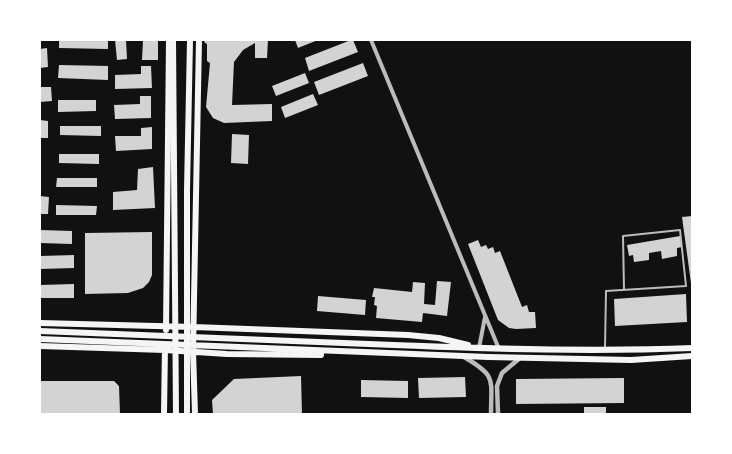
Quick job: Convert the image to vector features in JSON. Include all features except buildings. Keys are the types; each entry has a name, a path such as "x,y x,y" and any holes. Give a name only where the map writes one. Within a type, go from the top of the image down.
{"main road":[{"path":"164,414 169,40"},
{"path":"173,40 176,414"},
{"path":"187,414 187,198 190,40"},
{"path":"195,414 193,351 199,40"},
{"path":"40,323 408,335 439,338 479,348"},
{"path":"40,331 499,349 630,350 692,348"},
{"path":"40,339 520,358 632,360 692,356"},
{"path":"40,346 193,351 226,354 431,355"}],"street":[{"path":"371,40 499,349"},
{"path":"479,348 485,316"},
{"path":"464,356 482,367 489,375 492,382 491,414"},
{"path":"498,414 497,386 502,373 520,358"}],"lane":[{"path":"605,350 606,291 624,290 686,286 680,230 623,236 624,290"}]}
